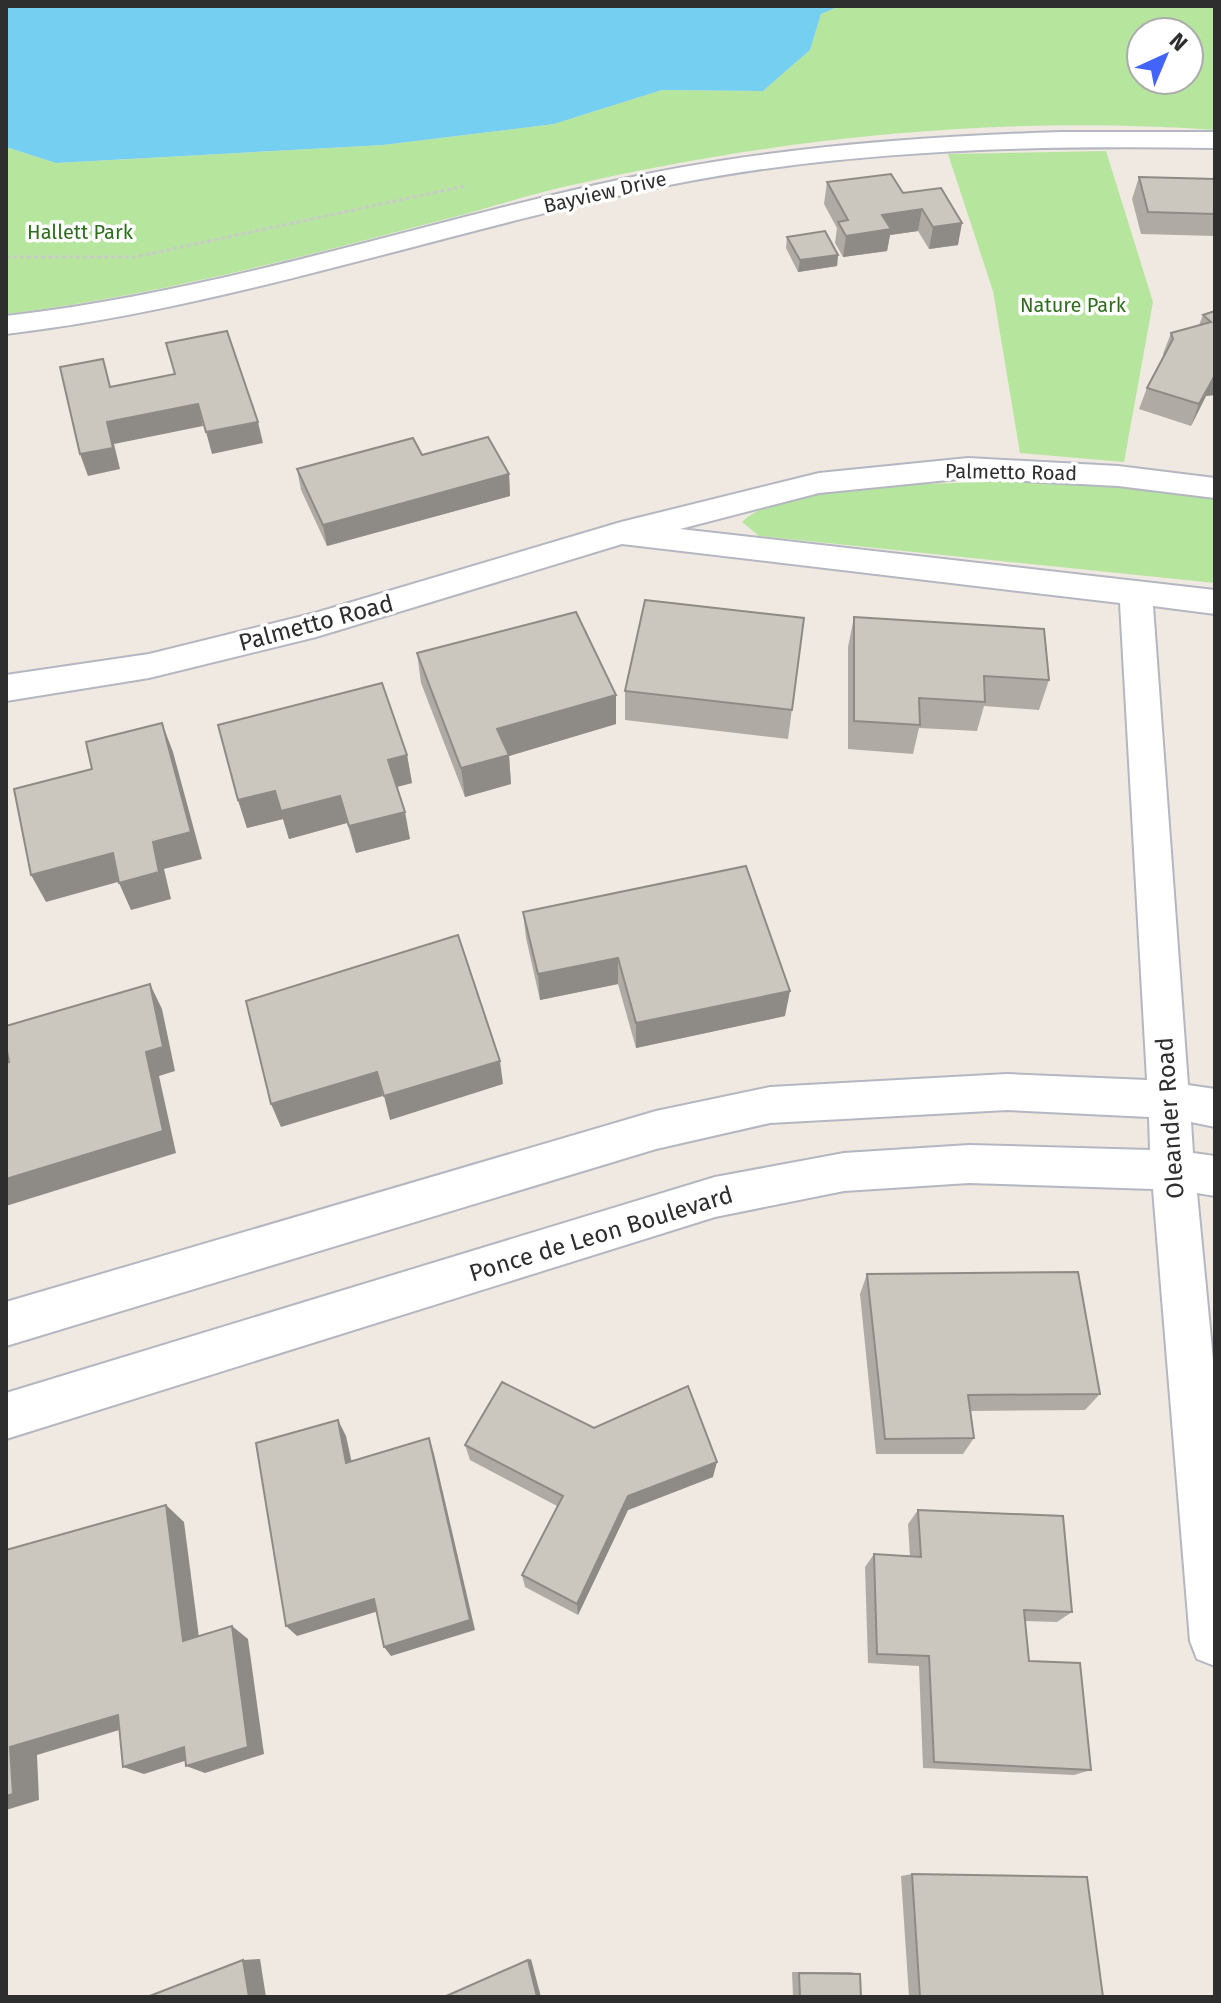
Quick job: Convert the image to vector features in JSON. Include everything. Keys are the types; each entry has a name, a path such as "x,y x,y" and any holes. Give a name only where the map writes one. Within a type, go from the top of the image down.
{"street":[{"name":"Bayview Drive","path":"6,325 212,291 602,191 709,170 845,151 951,142 1122,137 1215,140"},
{"name":"Palmetto Road","path":"6,688 149,666 316,625 621,533 819,483 968,468 1118,476 1215,488"},
{"name":"Palmetto Road","path":"621,533 1215,602"},
{"name":"Oleander Road","path":"1136,594 1170,1100 1194,1173 1215,1641"},
{"path":"6,1324 656,1130 770,1105 1007,1092 1170,1100 1215,1108"},
{"name":"Ponce de Leon Boulevard","path":"6,1416 715,1197 844,1172 969,1164 1194,1173"}],"green space":[{"name":"Hallett Park","path":"840,6 1215,6 1215,130 1135,126 974,128 814,142 734,154 561,188 228,274 117,297 6,314 6,147 56,163 383,145 554,124 662,90 763,91 810,50 821,14"},
{"name":"Nature Park","path":"1106,151 1153,302 1124,462 1020,453 993,291 948,154"},
{"path":"1050,481 1159,487 1215,497 1215,583 759,536 742,522 763,509 797,498 840,491 887,486"}],"water":[{"path":"6,6 840,6 821,14 810,50 763,91 662,90 554,124 383,145 56,163 6,147"}],"building":[{"path":"891,174 903,193 941,188 962,223 933,227 922,209 882,215 891,229 846,236 838,222 848,220 827,182"},
{"path":"1139,177 1215,179 1215,214 1148,212"},
{"path":"825,231 838,255 800,260 787,237"},
{"path":"1215,311 1215,375 1199,404 1147,388 1173,339 1171,333 1211,322 1203,315"},
{"path":"227,331 258,422 206,432 198,404 107,422 113,448 80,454 60,367 103,359 110,387 175,374 166,343"},
{"path":"488,437 509,474 323,525 297,469 413,438 422,455"},
{"path":"645,600 804,618 792,710 625,691"},
{"path":"576,612 616,695 497,729 509,755 461,768 417,653"},
{"path":"854,617 1044,629 1049,680 984,676 985,702 919,698 920,725 854,721"},
{"path":"382,683 407,755 388,760 405,812 349,826 340,796 281,811 275,791 238,800 218,725"},
{"path":"162,723 191,832 153,842 159,872 119,883 113,853 31,875 14,789 92,769 86,742"},
{"path":"746,866 790,991 636,1023 618,958 538,974 523,912"},
{"path":"458,935 500,1061 384,1096 377,1072 271,1104 246,1001"},
{"path":"150,984 163,1047 146,1052 163,1131 6,1179 6,1063 9,1062 6,1026"},
{"path":"1078,1272 1100,1394 968,1395 974,1438 885,1439 867,1274"},
{"path":"502,1382 594,1428 688,1386 717,1462 628,1496 577,1604 522,1575 563,1496 465,1445"},
{"path":"338,1420 346,1463 429,1438 470,1620 384,1647 374,1599 286,1626 256,1443"},
{"path":"166,1505 183,1641 232,1626 248,1747 186,1766 184,1747 123,1767 118,1715 10,1747 13,1794 6,1796 6,1550"},
{"path":"918,1510 1063,1516 1072,1612 1024,1610 1029,1661 1080,1663 1091,1770 934,1762 929,1656 877,1654 874,1554 921,1557"},
{"path":"912,1874 1087,1877 1103,1997 920,1997"},
{"path":"243,1960 249,1997 147,1997"},
{"path":"528,1960 537,1997 444,1997"},
{"path":"799,1973 860,1974 861,1997 800,1997"}]}
